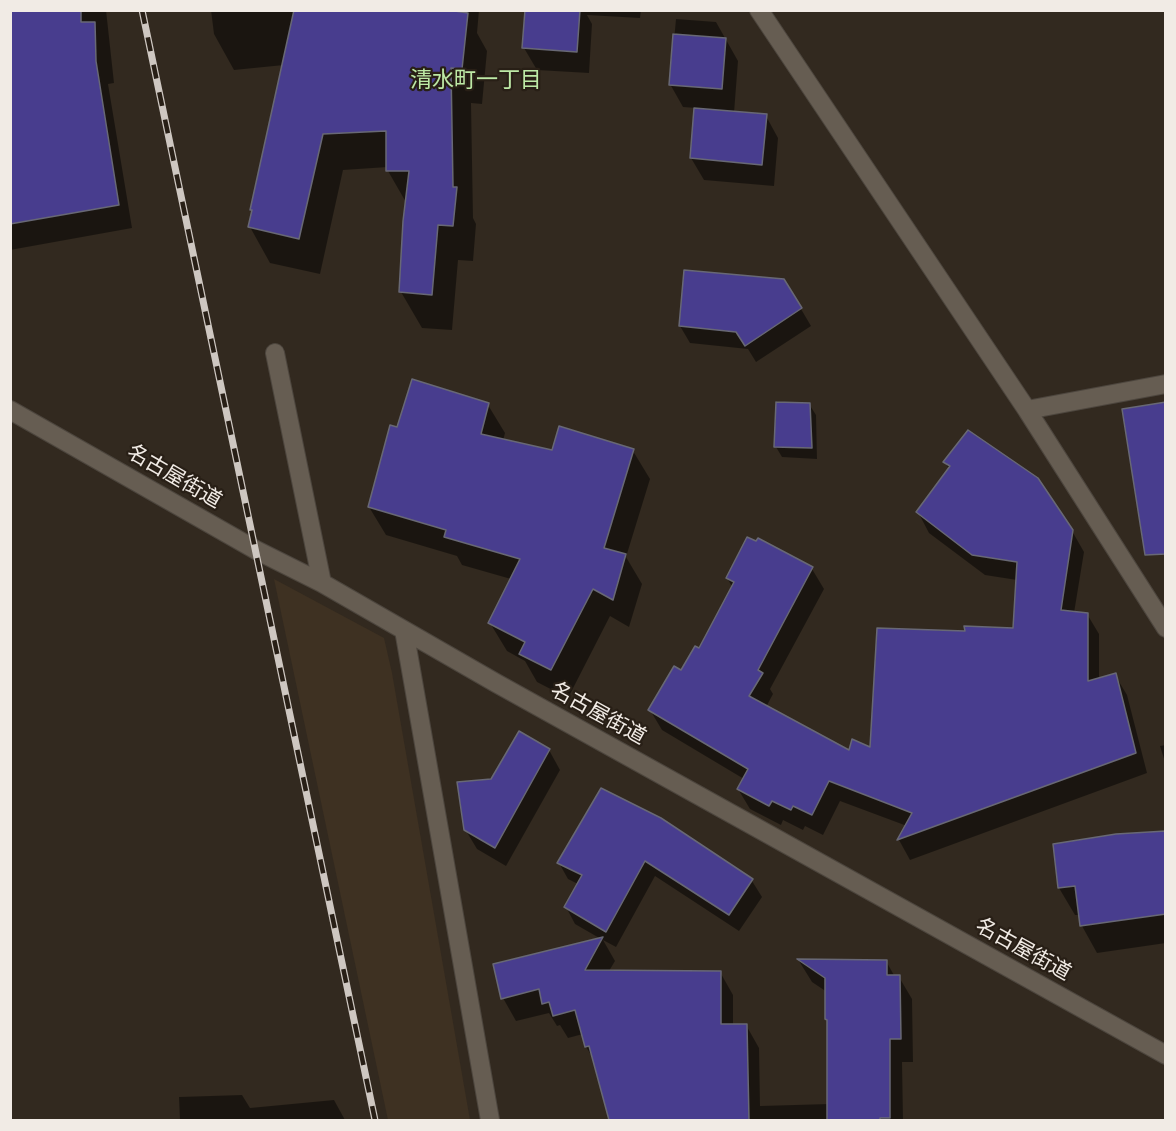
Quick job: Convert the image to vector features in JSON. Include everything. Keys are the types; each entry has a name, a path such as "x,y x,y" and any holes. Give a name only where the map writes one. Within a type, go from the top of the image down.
{"street":[{"path":"766,14 1028,410 1166,628"},
{"path":"275,353 322,583"},
{"path":"1028,410 1166,384"},
{"name":"名古屋街道","path":"10,410 256,550 322,583 1166,1055"},
{"path":"404,630 490,1120"}],"shaded area":[{"path":"274,579 384,638 470,1120 388,1120"}],"building":[{"path":"10,10 81,10 81,22 95,22 96,61 119,205 10,224"},
{"path":"294,10 448,10 468,13 462,69 451,68 453,187 457,187 453,226 438,225 432,295 399,292 403,221 409,171 386,171 386,131 323,134 299,239 248,227"},
{"path":"525,10 580,10 577,52 522,48"},
{"path":"673,34 726,38 722,89 669,85"},
{"path":"694,108 767,114 762,165 690,158"},
{"path":"684,270 784,279 802,308 745,346 736,332 679,326"},
{"path":"412,379 489,403 481,434 552,450 559,426 634,449 604,548 626,554 613,600 593,589 551,670 519,654 525,642 488,623 520,559 444,537 446,530 368,507 390,425 397,427"},
{"path":"776,402 810,403 812,448 774,447"},
{"path":"1166,402 1166,554 1145,555 1122,409"},
{"path":"968,430 1038,478 1073,530 1061,610 1088,613 1088,681 1116,673 1136,753 897,840 912,813 829,781 812,815 793,806 791,810 772,801 769,806 737,789 748,769 648,710 674,666 681,670 695,646 699,648 734,582 726,578 747,537 756,541 758,538 813,567 758,670 763,673 749,696 849,750 852,739 870,747 877,628 965,631 964,626 1013,628 1017,562 972,555 916,512 950,466 943,462"},
{"path":"519,731 550,749 495,848 464,830 457,782 491,779"},
{"path":"601,788 661,818 753,879 729,915 645,861 606,932 564,907 582,875 557,863"},
{"path":"1166,831 1166,914 1080,926 1075,886 1058,888 1053,844 1116,834"},
{"path":"603,937 585,970 721,971 721,1024 747,1024 749,1120 609,1120 589,1046 585,1047 575,1010 553,1016 549,1002 542,1004 539,989 501,999 493,964"},
{"path":"797,959 887,960 887,975 900,975 901,1039 890,1039 890,1118 827,1120 825,978"}],"railway":[{"path":"142,10 375,1120"}],"district":[{"name":"清水町一丁目","path":"476,81"}]}
